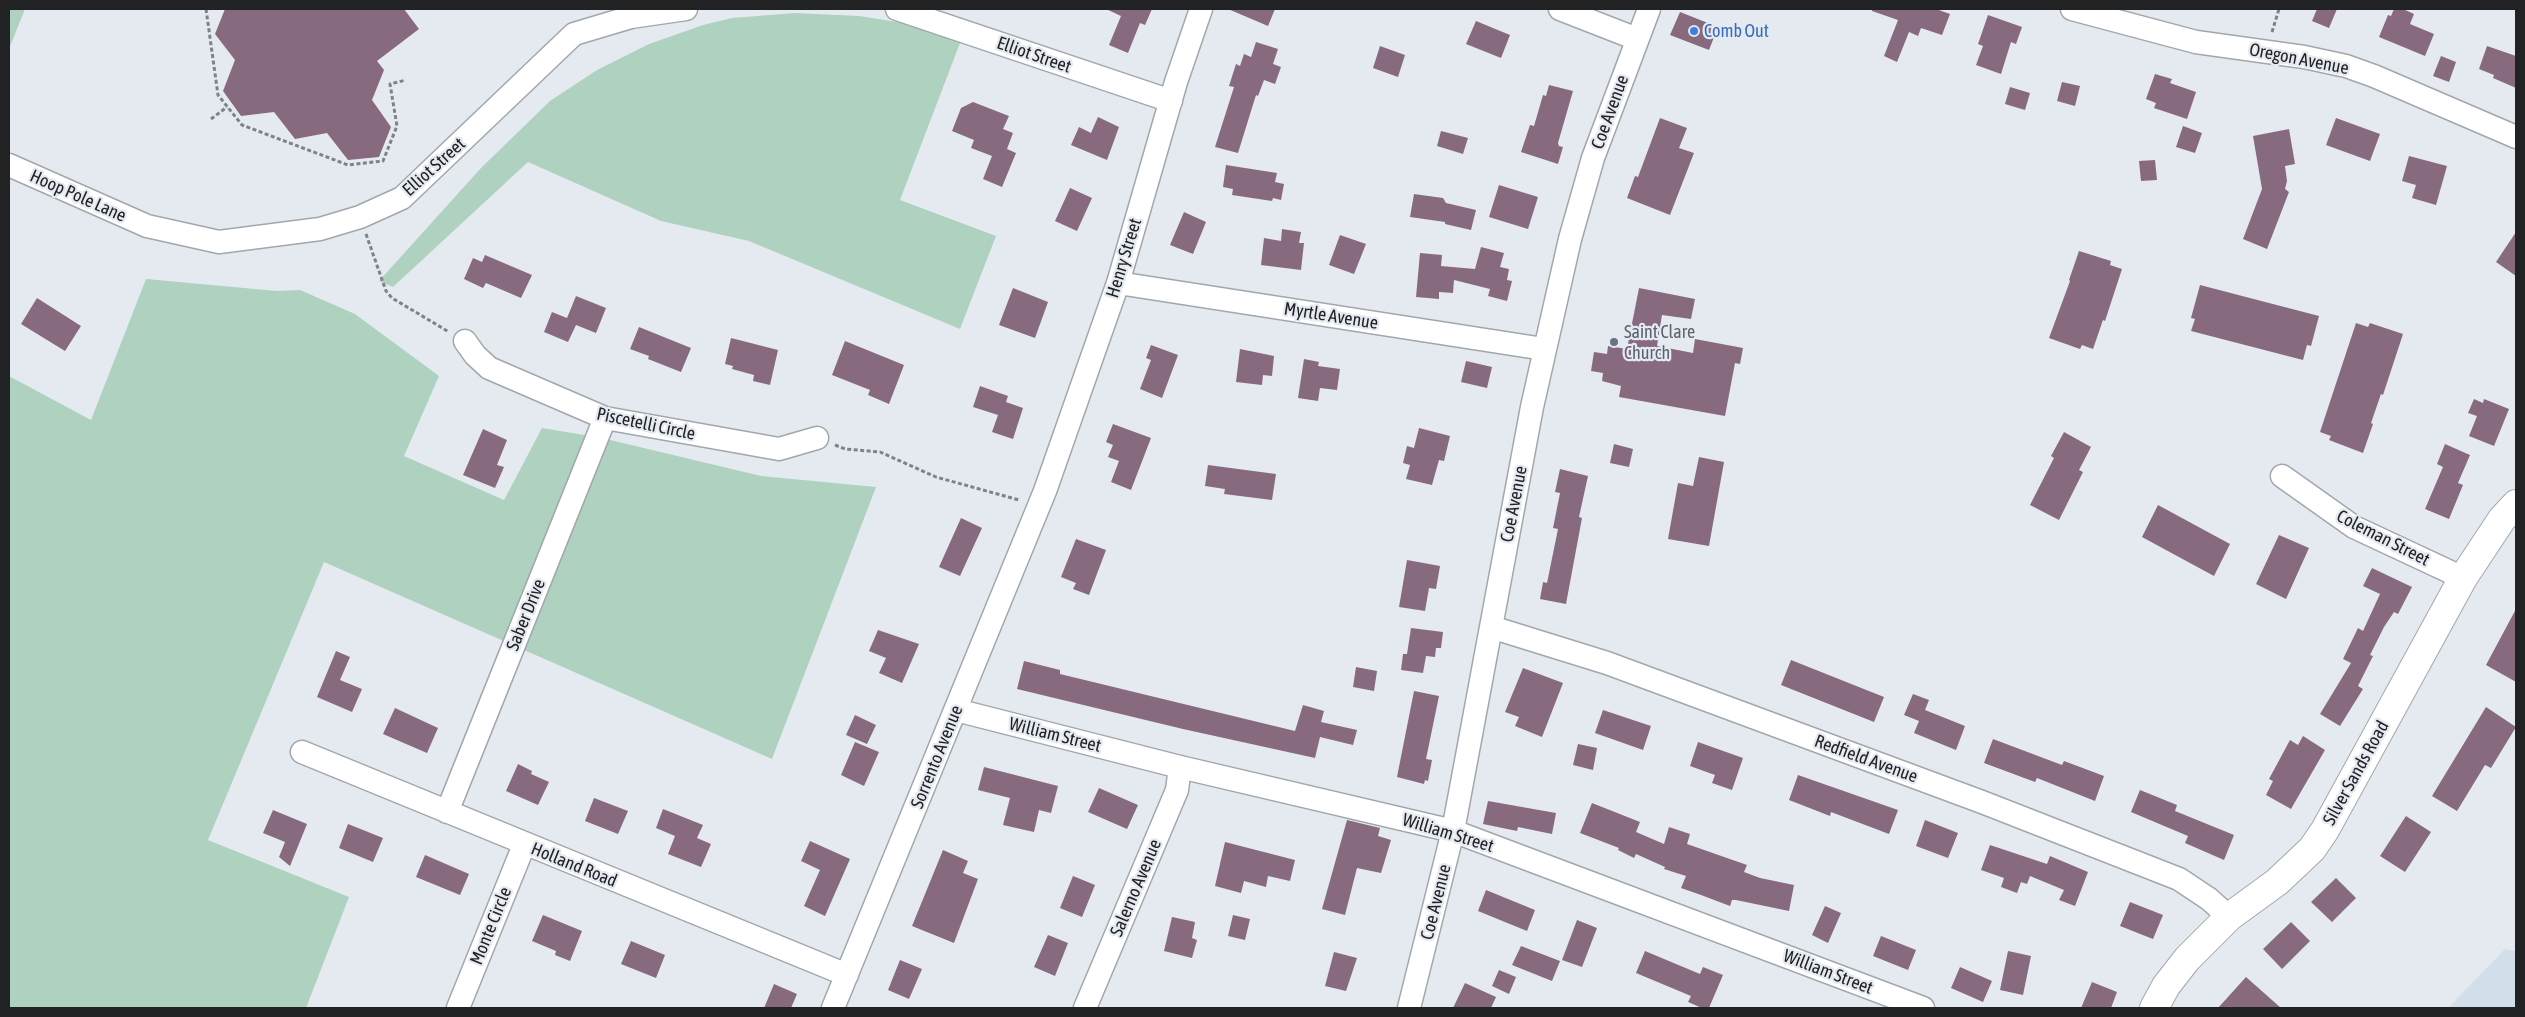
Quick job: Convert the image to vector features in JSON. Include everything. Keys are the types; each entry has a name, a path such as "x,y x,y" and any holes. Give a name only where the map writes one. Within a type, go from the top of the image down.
{"main road":[{"name":"Silver Sands Road","path":"2154,1008 2166,986 2187,959 2229,917 2277,882 2312,849 2325,830 2463,578 2502,519 2516,504"}],"street":[{"name":"Elliot Street","path":"147,226 219,242 320,229 360,217 402,198 574,34 631,17 686,9"},
{"name":"Elliot Street","path":"897,9 1171,101"},
{"name":"Henry Street","path":"1039,505 1118,283 1171,101 1201,9"},
{"path":"1560,9 1637,39"},
{"name":"Coe Avenue","path":"1409,1008 1453,831 1544,349 1570,239 1593,158 1649,9"},
{"name":"Oregon Avenue","path":"2072,9 2196,42 2346,66 2516,136"},
{"name":"Hoop Pole Lane","path":"9,165 147,226"},
{"name":"Myrtle Avenue","path":"1118,283 1544,349"},
{"name":"Piscetelli Circle","path":"465,341 475,355 489,368 605,418 778,450 817,438"},
{"name":"Saber Drive","path":"447,812 605,418"},
{"name":"Coleman Street","path":"2282,476 2354,527 2463,578"},
{"name":"Sorrento Avenue","path":"833,1008 1039,505"},
{"name":"Redfield Avenue","path":"1491,627 1607,663 1982,802 2179,879 2209,899 2229,917"},
{"name":"William Street","path":"956,710 1180,767 1453,831 1923,1008"},
{"name":"Holland Road","path":"302,752 847,975"},
{"name":"Salerno Avenue","path":"1086,1008 1177,790 1180,767"},
{"name":"Monte Circle","path":"458,1008 524,844"}],"path":[{"path":"206,9 218,95 242,125 348,165 383,161 397,126 390,84 406,80"},
{"path":"211,119 227,107"},
{"path":"360,217 386,291 392,298 465,341"},
{"path":"817,438 845,449 880,452 936,477 1039,505"}],"shaded area":[{"path":"2505,949 2516,951 2516,1008 2448,1008"}],"green space":[{"path":"9,9 25,9 9,49"},
{"path":"795,13 859,16 891,21 923,27 960,43 900,200 996,236 960,329 749,241 661,221 528,162 393,287 379,281 481,168 550,101 597,70 649,44 703,25 732,18"},
{"path":"146,279 277,291 300,290 355,314 439,376 404,456 504,500 542,428 602,438 761,476 876,487 772,759 324,562 208,840 349,897 306,1008 9,1008 9,376 91,420"}],"building":[{"path":"225,9 404,9 419,29 377,61 384,70 372,100 391,127 379,157 348,160 327,133 295,139 274,112 241,116 223,91 235,60 215,34"},
{"path":"1106,9 1152,9 1145,25 1140,23 1128,53 1109,45 1121,16"},
{"path":"1228,9 1275,9 1268,26"},
{"path":"1872,9 1936,9 1950,14 1942,35 1921,28 1918,36 1909,32 1897,62 1884,56 1898,20 1872,11"},
{"path":"2317,9 2337,9 2329,28 2312,21"},
{"path":"2394,9 2403,9 2414,14 2410,24 2434,34 2425,56 2379,37 2388,15 2391,16"},
{"name":"Comb Out","path":"1680,12 1718,27 1709,50 1670,35"},
{"path":"1988,15 2022,27 2016,44 2011,42 2001,74 1976,65 1983,46 1978,44"},
{"path":"1476,21 1510,35 1501,58 1466,44"},
{"path":"1256,42 1278,49 1273,64 1281,67 1275,84 1264,80 1258,96 1256,95 1238,153 1215,147 1234,87 1229,86 1236,64 1240,66 1244,54 1251,57"},
{"path":"1380,46 1405,55 1398,77 1373,68"},
{"path":"2487,46 2516,56 2516,88 2493,78 2494,75 2479,69"},
{"path":"2441,56 2456,62 2449,82 2433,76"},
{"path":"2155,74 2172,79 2170,83 2196,92 2187,119 2154,108 2156,103 2146,99"},
{"path":"2062,82 2080,86 2075,106 2057,101"},
{"path":"1549,85 1573,91 1558,143 1559,146 1563,147 1558,164 1521,152 1530,125 1534,126 1543,95 1546,96"},
{"path":"2010,87 2030,93 2025,110 2005,104"},
{"path":"973,102 1009,116 1003,129 1013,133 1007,149 1016,153 1002,187 983,179 992,156 971,148 974,140 952,131 961,108"},
{"path":"1098,117 1119,127 1107,160 1071,145 1079,127 1091,133"},
{"path":"1660,118 1687,128 1679,148 1694,153 1670,215 1627,198 1635,176 1638,177"},
{"path":"2336,118 2380,134 2370,161 2326,145"},
{"path":"2183,126 2202,133 2195,153 2176,147"},
{"path":"2289,129 2295,164 2285,166 2287,181 2285,189 2289,192 2267,249 2243,239 2262,189 2253,136"},
{"path":"1441,131 1468,138 1463,154 1437,146"},
{"path":"2409,156 2447,166 2436,205 2412,198 2416,185 2402,181"},
{"path":"2155,160 2157,180 2141,181 2139,161"},
{"path":"1226,165 1277,173 1275,182 1284,184 1281,200 1273,198 1272,201 1232,195 1233,189 1223,187"},
{"path":"1499,185 1538,197 1528,229 1489,217"},
{"path":"1070,188 1092,198 1077,231 1055,221"},
{"path":"1414,194 1443,198 1446,203 1476,210 1471,230 1445,224 1445,222 1410,217"},
{"path":"1184,212 1206,222 1193,254 1170,245"},
{"path":"1282,229 1301,232 1299,243 1304,243 1301,270 1261,265 1264,238 1281,241"},
{"path":"2516,232 2516,276 2496,262"},
{"path":"1340,235 1366,244 1354,274 1329,265"},
{"path":"1481,247 1504,253 1500,267 1509,269 1507,280 1512,281 1507,301 1488,296 1490,289 1454,280 1453,293 1439,292 1439,299 1416,297 1420,253 1442,255 1441,266 1475,269"},
{"path":"2079,251 2111,261 2110,265 2122,269 2105,321 2103,320 2093,349 2082,345 2080,349 2049,338"},
{"path":"485,255 532,275 521,298 486,283 483,288 464,279 473,258 482,262"},
{"path":"2200,285 2319,316 2311,346 2307,345 2303,360 2191,331 2195,319 2191,318"},
{"path":"1013,288 1048,302 1035,338 999,325"},
{"path":"1639,288 1695,299 1691,319 1662,315 1657,346 1693,353 1695,339 1743,348 1740,364 1735,363 1725,416 1619,397 1621,386 1602,381 1603,373 1591,371 1594,352 1607,354 1608,346 1627,349"},
{"path":"576,296 606,308 596,333 576,325 568,342 544,332 552,312 567,318"},
{"path":"37,298 81,326 65,351 21,324"},
{"path":"2356,323 2368,327 2370,323 2403,334 2383,395 2381,394 2371,423 2373,424 2363,453 2329,440 2331,436 2320,432"},
{"path":"639,327 691,348 681,372 648,359 649,356 630,349"},
{"path":"731,338 778,350 770,385 753,381 754,375 732,369 733,366 725,364"},
{"path":"845,341 904,365 889,404 868,395 870,390 832,375"},
{"path":"1151,345 1178,355 1162,398 1140,389 1151,360 1146,358"},
{"path":"1240,349 1274,356 1272,376 1263,375 1262,385 1236,382"},
{"path":"1304,359 1319,362 1318,366 1340,369 1337,390 1320,388 1318,401 1298,398"},
{"path":"1466,361 1492,367 1487,388 1461,382"},
{"path":"980,386 1008,396 1006,402 1023,408 1013,439 992,432 998,415 973,407"},
{"path":"2474,399 2483,403 2484,399 2509,409 2494,446 2469,436 2477,416 2468,413"},
{"path":"1113,424 1151,438 1131,490 1111,482 1119,461 1108,457 1113,445 1106,442"},
{"path":"1419,428 1450,436 1444,461 1439,460 1432,485 1406,479 1410,465 1403,463 1407,446 1414,448"},
{"path":"483,429 507,440 497,465 504,467 495,488 463,475"},
{"path":"2064,432 2091,447 2079,470 2083,472 2059,520 2030,505 2054,458 2051,456"},
{"path":"1614,444 1633,449 1629,467 1610,463"},
{"path":"2445,444 2470,455 2458,483 2463,485 2449,519 2425,509 2443,467 2437,464"},
{"path":"1699,457 1724,462 1709,546 1668,539 1678,483 1693,486"},
{"path":"1208,465 1276,474 1272,500 1224,494 1225,489 1205,486"},
{"path":"1560,469 1588,476 1579,517 1582,518 1566,604 1540,599 1543,582 1547,583 1558,529 1553,528 1560,493 1555,492"},
{"path":"2158,505 2230,544 2214,576 2142,537"},
{"path":"961,518 982,528 960,576 939,567"},
{"path":"2279,535 2309,548 2286,599 2256,584"},
{"path":"1076,539 1106,550 1089,595 1073,589 1076,583 1061,577"},
{"path":"1407,560 1440,566 1436,589 1429,588 1425,611 1399,607"},
{"path":"2372,568 2412,587 2398,614 2394,612 2384,627 2370,655 2373,656 2358,686 2363,689 2340,726 2320,714 2351,663 2343,659 2358,628 2363,631 2380,594 2363,586"},
{"path":"2516,609 2516,682 2486,665"},
{"path":"1411,628 1443,632 1441,648 1436,648 1435,657 1426,656 1423,673 1401,670 1403,654 1407,654"},
{"path":"878,630 919,644 902,683 879,673 886,658 869,651"},
{"path":"336,651 350,657 340,680 362,689 352,712 317,697"},
{"path":"1791,660 1884,697 1874,722 1781,685"},
{"path":"1024,661 1060,670 1060,674 1295,731 1303,705 1324,711 1321,722 1357,730 1353,745 1320,737 1315,758 1183,729 1017,689"},
{"path":"1356,667 1377,671 1374,691 1353,687"},
{"path":"1523,668 1563,683 1542,737 1515,726 1519,717 1505,712"},
{"path":"1414,691 1439,696 1426,759 1432,760 1428,781 1425,780 1424,784 1397,777"},
{"path":"1913,694 1929,700 1925,710 1965,726 1956,750 1914,733 1919,721 1904,715"},
{"path":"2486,707 2516,727 2491,768 2485,765 2457,811 2432,796"},
{"path":"395,708 438,728 427,753 383,734"},
{"path":"1603,710 1651,726 1643,750 1595,733"},
{"path":"855,715 876,725 867,744 846,735"},
{"path":"2303,736 2325,750 2291,809 2266,795 2273,781 2269,779 2290,740 2298,745"},
{"path":"1993,739 2062,765 2064,761 2104,776 2095,801 2037,778 2035,782 1984,763"},
{"path":"855,742 879,752 864,786 841,775"},
{"path":"1698,742 1743,758 1732,790 1712,783 1715,775 1690,766"},
{"path":"1578,744 1597,748 1593,770 1573,765"},
{"path":"518,764 532,771 531,774 549,782 538,805 506,791"},
{"path":"984,767 1058,786 1051,813 1039,810 1034,832 1003,825 1010,798 978,790"},
{"path":"1798,775 1898,810 1889,834 1831,812 1830,816 1789,800"},
{"path":"1099,788 1138,805 1127,829 1088,812"},
{"path":"2140,790 2177,805 2175,811 2234,835 2224,860 2185,843 2188,836 2131,812"},
{"path":"594,798 628,811 618,834 585,821"},
{"path":"1488,801 1556,813 1552,834 1518,827 1517,831 1483,824"},
{"path":"1592,803 1640,822 1636,832 1664,844 1669,827 1690,834 1687,844 1747,865 1744,872 1760,878 1794,885 1789,911 1736,900 1732,900 1730,906 1681,888 1686,876 1664,869 1665,867 1636,854 1634,858 1618,850 1619,848 1580,833"},
{"path":"663,809 703,825 697,838 711,844 701,867 668,854 675,836 656,828"},
{"path":"273,810 307,824 290,866 279,857 285,842 263,833"},
{"path":"2406,816 2431,832 2405,872 2380,856"},
{"path":"1347,820 1380,828 1378,836 1391,840 1381,873 1357,868 1345,915 1322,909"},
{"path":"1925,820 1958,833 1948,858 1916,846"},
{"path":"348,824 383,838 373,862 339,848"},
{"path":"810,841 850,859 825,916 804,906 820,870 801,861"},
{"path":"1225,842 1295,860 1290,881 1268,876 1266,887 1244,881 1241,893 1215,886"},
{"path":"1990,845 2047,864 2050,856 2088,872 2075,906 2059,900 2064,890 2030,876 2027,884 2021,882 2017,893 2001,887 2004,878 1981,870"},
{"path":"943,850 968,861 963,873 978,879 954,943 912,926"},
{"path":"425,855 469,874 460,895 416,877"},
{"path":"1073,876 1095,885 1082,917 1060,908"},
{"path":"2336,878 2356,898 2332,922 2311,902"},
{"path":"1486,890 1535,910 1527,931 1478,911"},
{"path":"2130,902 2163,915 2153,939 2120,926"},
{"path":"1825,906 1841,913 1828,943 1812,935"},
{"path":"543,915 582,931 570,961 555,955 556,951 532,941"},
{"path":"1233,915 1250,919 1245,940 1228,936"},
{"path":"1172,917 1195,922 1192,938 1197,940 1192,958 1164,951"},
{"path":"1577,920 1597,928 1582,967 1562,960"},
{"path":"2291,922 2310,941 2282,969 2263,949"},
{"path":"1048,935 1068,943 1055,976 1034,967"},
{"path":"1881,936 1916,950 1908,970 1873,956"},
{"path":"631,941 665,955 656,978 621,964"},
{"path":"1521,946 1560,961 1552,981 1512,965"},
{"path":"1645,951 1700,974 1703,967 1723,975 1709,1008 1702,1008 1688,1002 1691,996 1636,973"},
{"path":"2008,951 2031,956 2023,995 2000,990"},
{"path":"1334,952 1357,958 1346,991 1325,986"},
{"path":"900,960 922,969 909,999 888,990"},
{"path":"1960,967 1992,981 1983,1002 1951,988"},
{"path":"1499,970 1516,977 1509,994 1492,986"},
{"path":"2246,977 2281,1008 2218,1008"},
{"path":"2092,982 2117,992 2111,1008 2081,1008"},
{"path":"1465,983 1496,997 1491,1008 1453,1008"},
{"path":"774,984 797,994 791,1008 764,1008"}],"place":[{"name":"Comb Out","path":"1694,31"},
{"name":"Saint Clare Church","path":"1614,342"}]}
